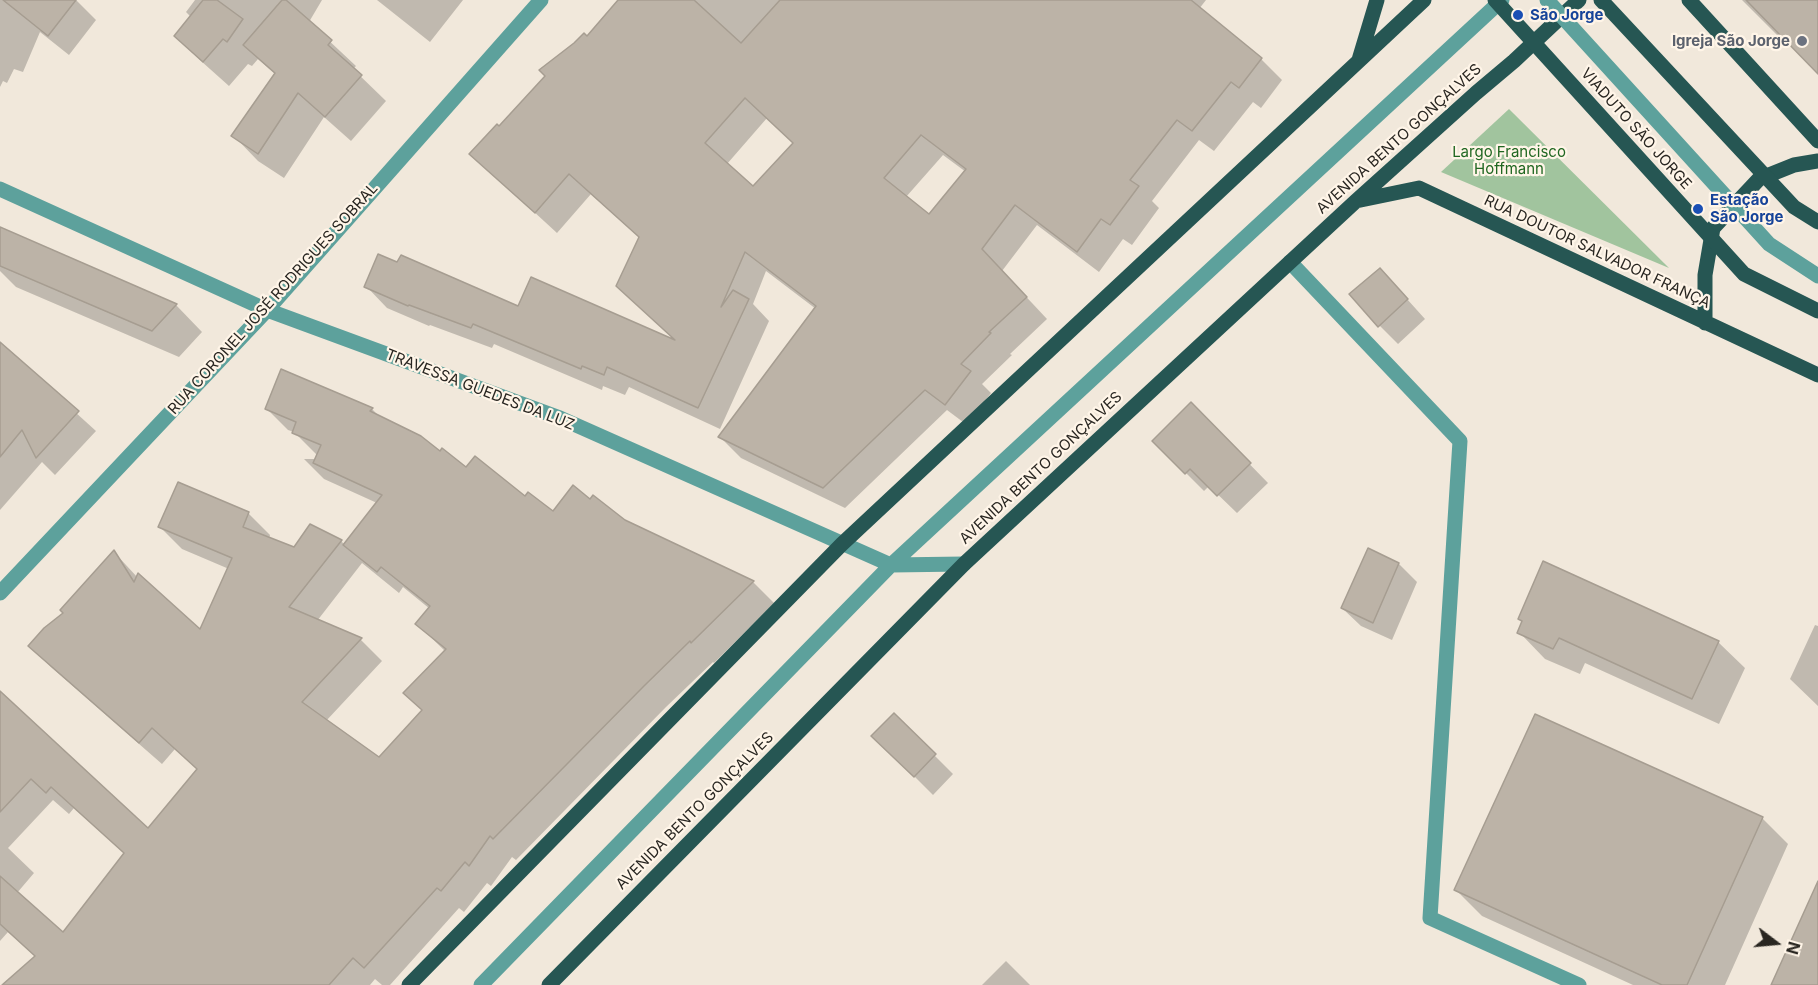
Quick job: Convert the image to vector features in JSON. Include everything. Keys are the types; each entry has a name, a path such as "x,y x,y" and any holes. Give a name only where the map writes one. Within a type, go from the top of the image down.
{"main road":[{"path":"1359,63 1377,0"},
{"path":"409,985 842,544 1424,0"},
{"name":"VIADUTO SÃO JORGE","path":"1495,0 1744,274 1818,311"},
{"name":"AVENIDA BENTO GONÇALVES","path":"550,985 964,564 1356,201 1579,0"},
{"path":"1601,0 1794,207 1818,222"},
{"path":"1689,0 1818,141"},
{"path":"1705,323 1705,275 1713,228 1759,179 1794,165 1818,161"},
{"name":"RUA DOUTOR SALVADOR FRANÇA","path":"1356,201 1419,188 1818,375"}],"street":[{"name":"RUA CORONEL JOSÉ RODRIGUES SOBRAL","path":"0,593 267,310 541,0"},
{"path":"481,985 891,565 1502,0"},
{"name":"VIADUTO SÃO JORGE","path":"1547,0 1769,244 1818,276"},
{"name":"TRAVESSA GUEDES DA LUZ","path":"0,189 267,310 560,418 891,565 964,564"},
{"path":"1290,262 1460,441 1430,918 1579,985"}],"green space":[{"name":"Largo Francisco Hoffmann","path":"1509,109 1669,268 1441,172"}],"building":[{"path":"3,0 76,0 48,36"},
{"path":"203,0 217,0 243,19 227,42 223,39 203,62 174,36"},
{"path":"282,0 286,0 332,40 328,45 362,75 325,117 298,93 258,154 231,136 275,73 243,45"},
{"path":"618,0 694,0 741,43 780,0 1191,0 1262,58 1239,88 1231,82 1192,131 1177,120 1130,180 1139,186 1110,225 1101,219 1077,252 1015,205 982,249 1027,297 989,332 991,333 961,364 971,371 945,405 925,390 823,488 718,437 816,306 745,252 721,307 733,290 749,299 698,408 607,367 604,375 582,366 581,369 473,324 471,328 408,306 364,287 378,254 397,262 401,255 518,306 531,277 675,340 616,286 639,237 569,174 535,213 469,154 497,124 499,126 545,76 539,70 584,33 587,36","holes":["745,98 793,143 753,186 705,143","921,135 966,169 929,214 884,178"]},
{"name":"Igreja São Jorge","path":"1746,0 1818,0 1818,74"},
{"path":"0,227 177,304 152,331 0,266"},
{"path":"1380,268 1408,299 1378,327 1349,294"},
{"path":"0,342 79,411 36,458 22,430 0,457"},
{"path":"281,369 373,408 370,411 421,436 440,451 442,448 466,467 475,456 525,496 528,492 553,511 573,485 590,499 593,495 625,520 754,581 644,686 493,839 490,836 469,866 465,862 441,891 437,888 364,968 353,958 329,985 2,985 35,956 0,924 0,876 63,932 124,853 51,787 46,793 31,779 0,812 0,691 148,828 197,769 152,728 139,743 28,646 44,628 63,613 60,610 114,550 134,582 138,573 200,629 232,558 158,527 178,482 249,512 243,527 294,547 310,524 342,540 289,607 362,638 302,702 379,757 422,710 403,693 446,649 415,624 430,606 381,567 377,572 343,545 382,495 313,463 321,445 292,433 296,422 265,409"},
{"path":"1191,402 1251,463 1217,496 1190,469 1185,474 1152,441"},
{"path":"1368,548 1399,563 1373,623 1341,608"},
{"path":"1543,561 1719,641 1692,699 1559,638 1553,649 1517,633 1522,621 1518,619"},
{"path":"894,713 936,754 914,777 871,736"},
{"path":"1535,714 1763,817 1687,985 1662,985 1454,890"},
{"path":"1818,881 1818,985 1771,985"}],"place":[{"name":"São Jorge","path":"1518,15"},
{"name":"Igreja São Jorge","path":"1802,41"},
{"name":"Estação São Jorge","path":"1698,209"}]}
